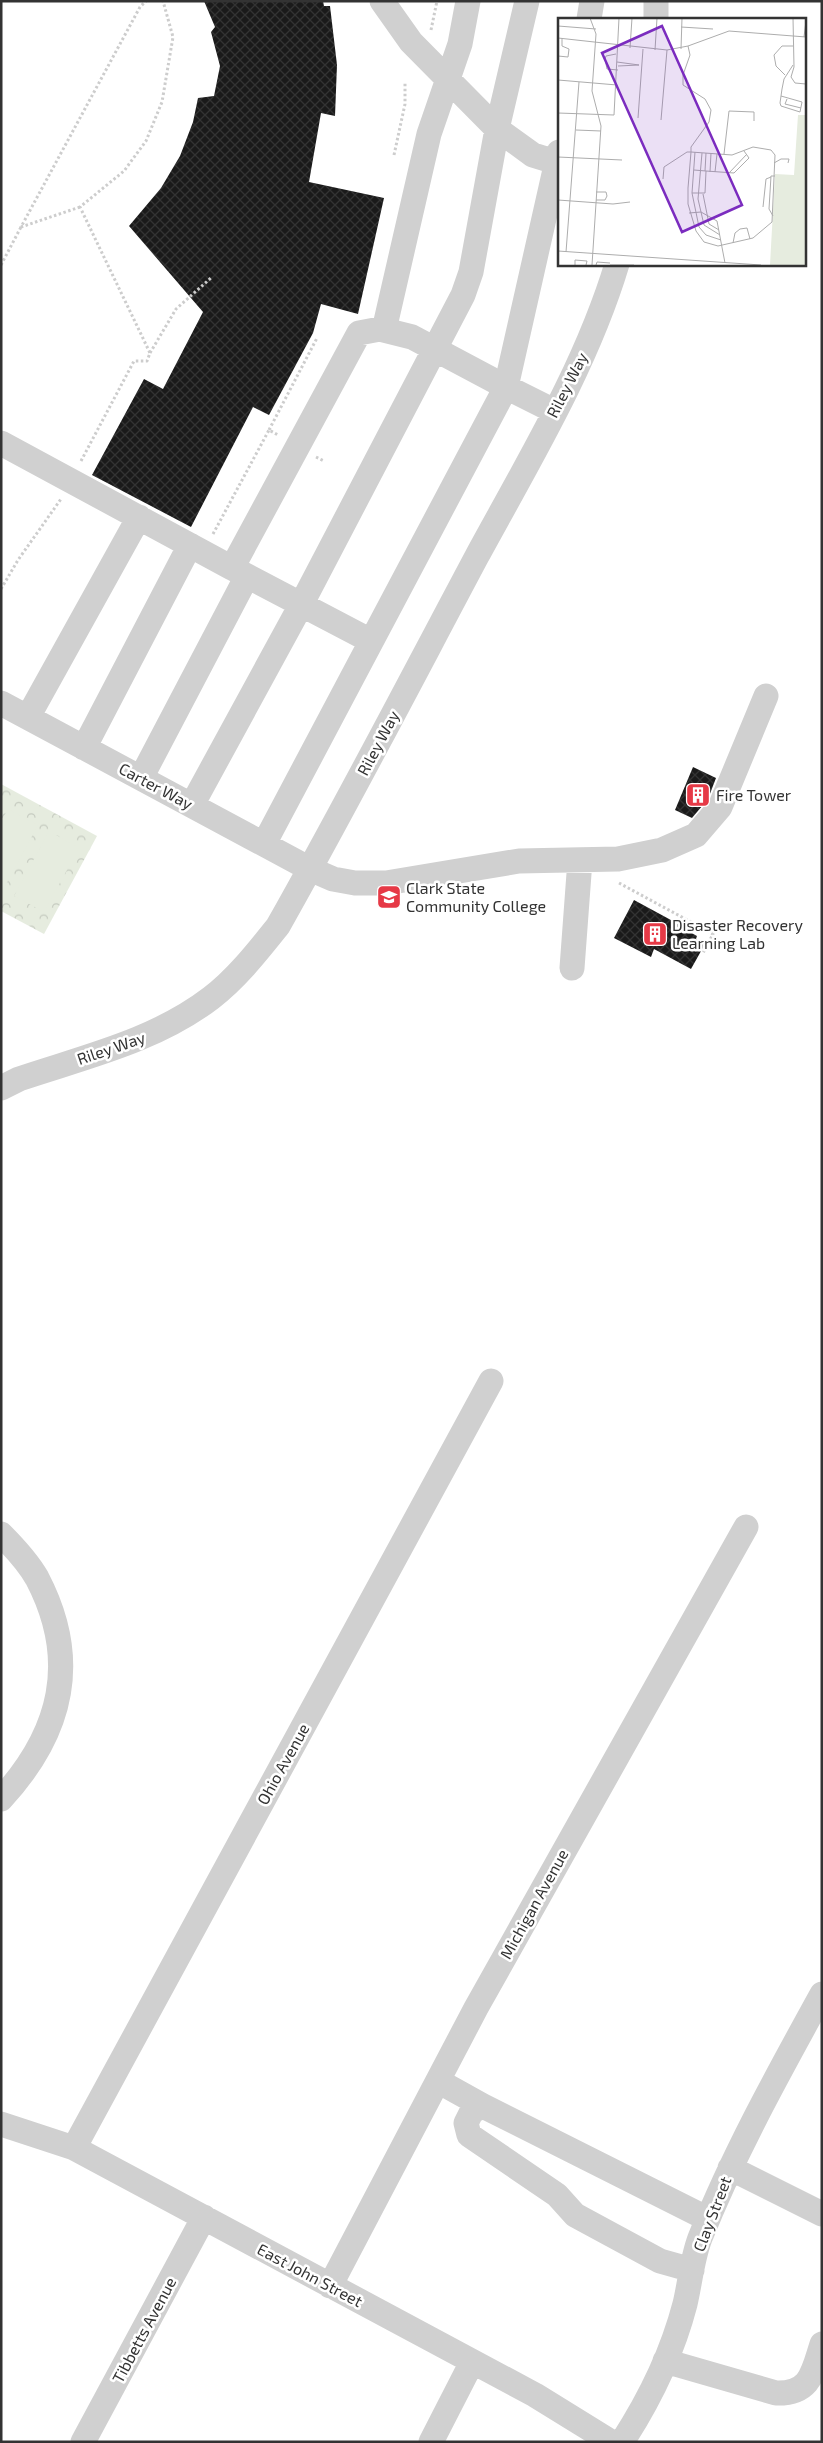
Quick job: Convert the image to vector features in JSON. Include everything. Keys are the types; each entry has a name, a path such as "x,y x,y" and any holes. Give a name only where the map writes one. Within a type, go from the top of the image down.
{"street":[{"path":"264,844 506,387 513,348 558,159 533,155 497,129 450,79 411,42 382,1"},
{"path":"384,330 429,134 450,79 460,44 468,1"},
{"path":"192,805 301,604 463,295 471,272 497,129 527,1"},
{"path":"589,18 592,1"},
{"path":"656,1 656,18"},
{"name":"Riley Way","path":"1,1088 19,1079 152,1034 187,1015 206,1002 249,962 278,926 554,411 583,354 617,265"},
{"path":"141,778 239,572 359,333 384,330 412,337 554,411"},
{"path":"1,443 239,572 372,641"},
{"path":"28,718 139,517"},
{"path":"84,748 190,545"},
{"name":"Carter Way","path":"1,703 310,869 333,879 356,883 386,883 519,861 618,859 662,850 696,835 720,807 766,696"},
{"path":"572,968 580,860"},
{"name":"Ohio Avenue","path":"74,2148 492,1381"},
{"name":"Michigan Avenue","path":"330,2286 438,2080 565,1848 746,1527"},
{"path":"1,1534 36,1577 44,1594 57,1636 61,1666 58,1696 51,1726 39,1750 1,1799"},
{"name":"Clay Street","path":"622,2442 648,2402 665,2360 684,2306 699,2241 730,2168 820,2000"},
{"path":"438,2080 484,2106 708,2220"},
{"path":"484,2106 472,2111 466,2123 469,2135 557,2195 575,2215 660,2261 692,2270"},
{"name":"East John Street","path":"1,2124 74,2148 535,2395 611,2442"},
{"path":"730,2168 822,2214"},
{"name":"Tibbetts Avenue","path":"83,2442 204,2218"},
{"path":"665,2360 776,2392 791,2393 802,2387 811,2376 822,2344"},
{"path":"431,2442 472,2362"}],"path":[{"path":"1,265 140,7 146,1"},
{"path":"21,228 80,207 124,171 146,141 162,102 173,38 163,1"},
{"path":"430,31 437,1"},
{"path":"394,155 405,104 405,82"},
{"path":"80,207 150,353"},
{"path":"1,589 18,560 63,496 134,361 147,361 176,308 212,277"},
{"path":"269,430 317,338"},
{"path":"617,882 713,934 703,953"}],"green space":[{"path":"1,784 97,836 44,934 1,911"},
{"path":"8,809 38,825 3,890 1,889 1,821"},
{"path":"49,831 79,848 44,912 14,896"}],"building":[{"path":"204,1 323,1 324,6 330,6 337,65 335,116 321,113 309,182 384,198 358,314 321,304 313,333 269,415 253,407 191,527 92,475 144,379 163,389 203,312 129,226 161,188 180,156 193,122 198,98 214,96 220,66 211,32 215,27"},
{"name":"Fire Tower","path":"693,767 716,778 708,799 692,818 675,810"},
{"name":"Disaster Recovery Learning Lab","path":"634,900 682,926 697,936 696,939 705,944 691,969 654,949 651,957 614,938"}],"place":[{"name":"Fire Tower","path":"698,795"},
{"name":"Clark State Community College","path":"389,897"},
{"name":"Disaster Recovery Learning Lab","path":"655,934"}]}
